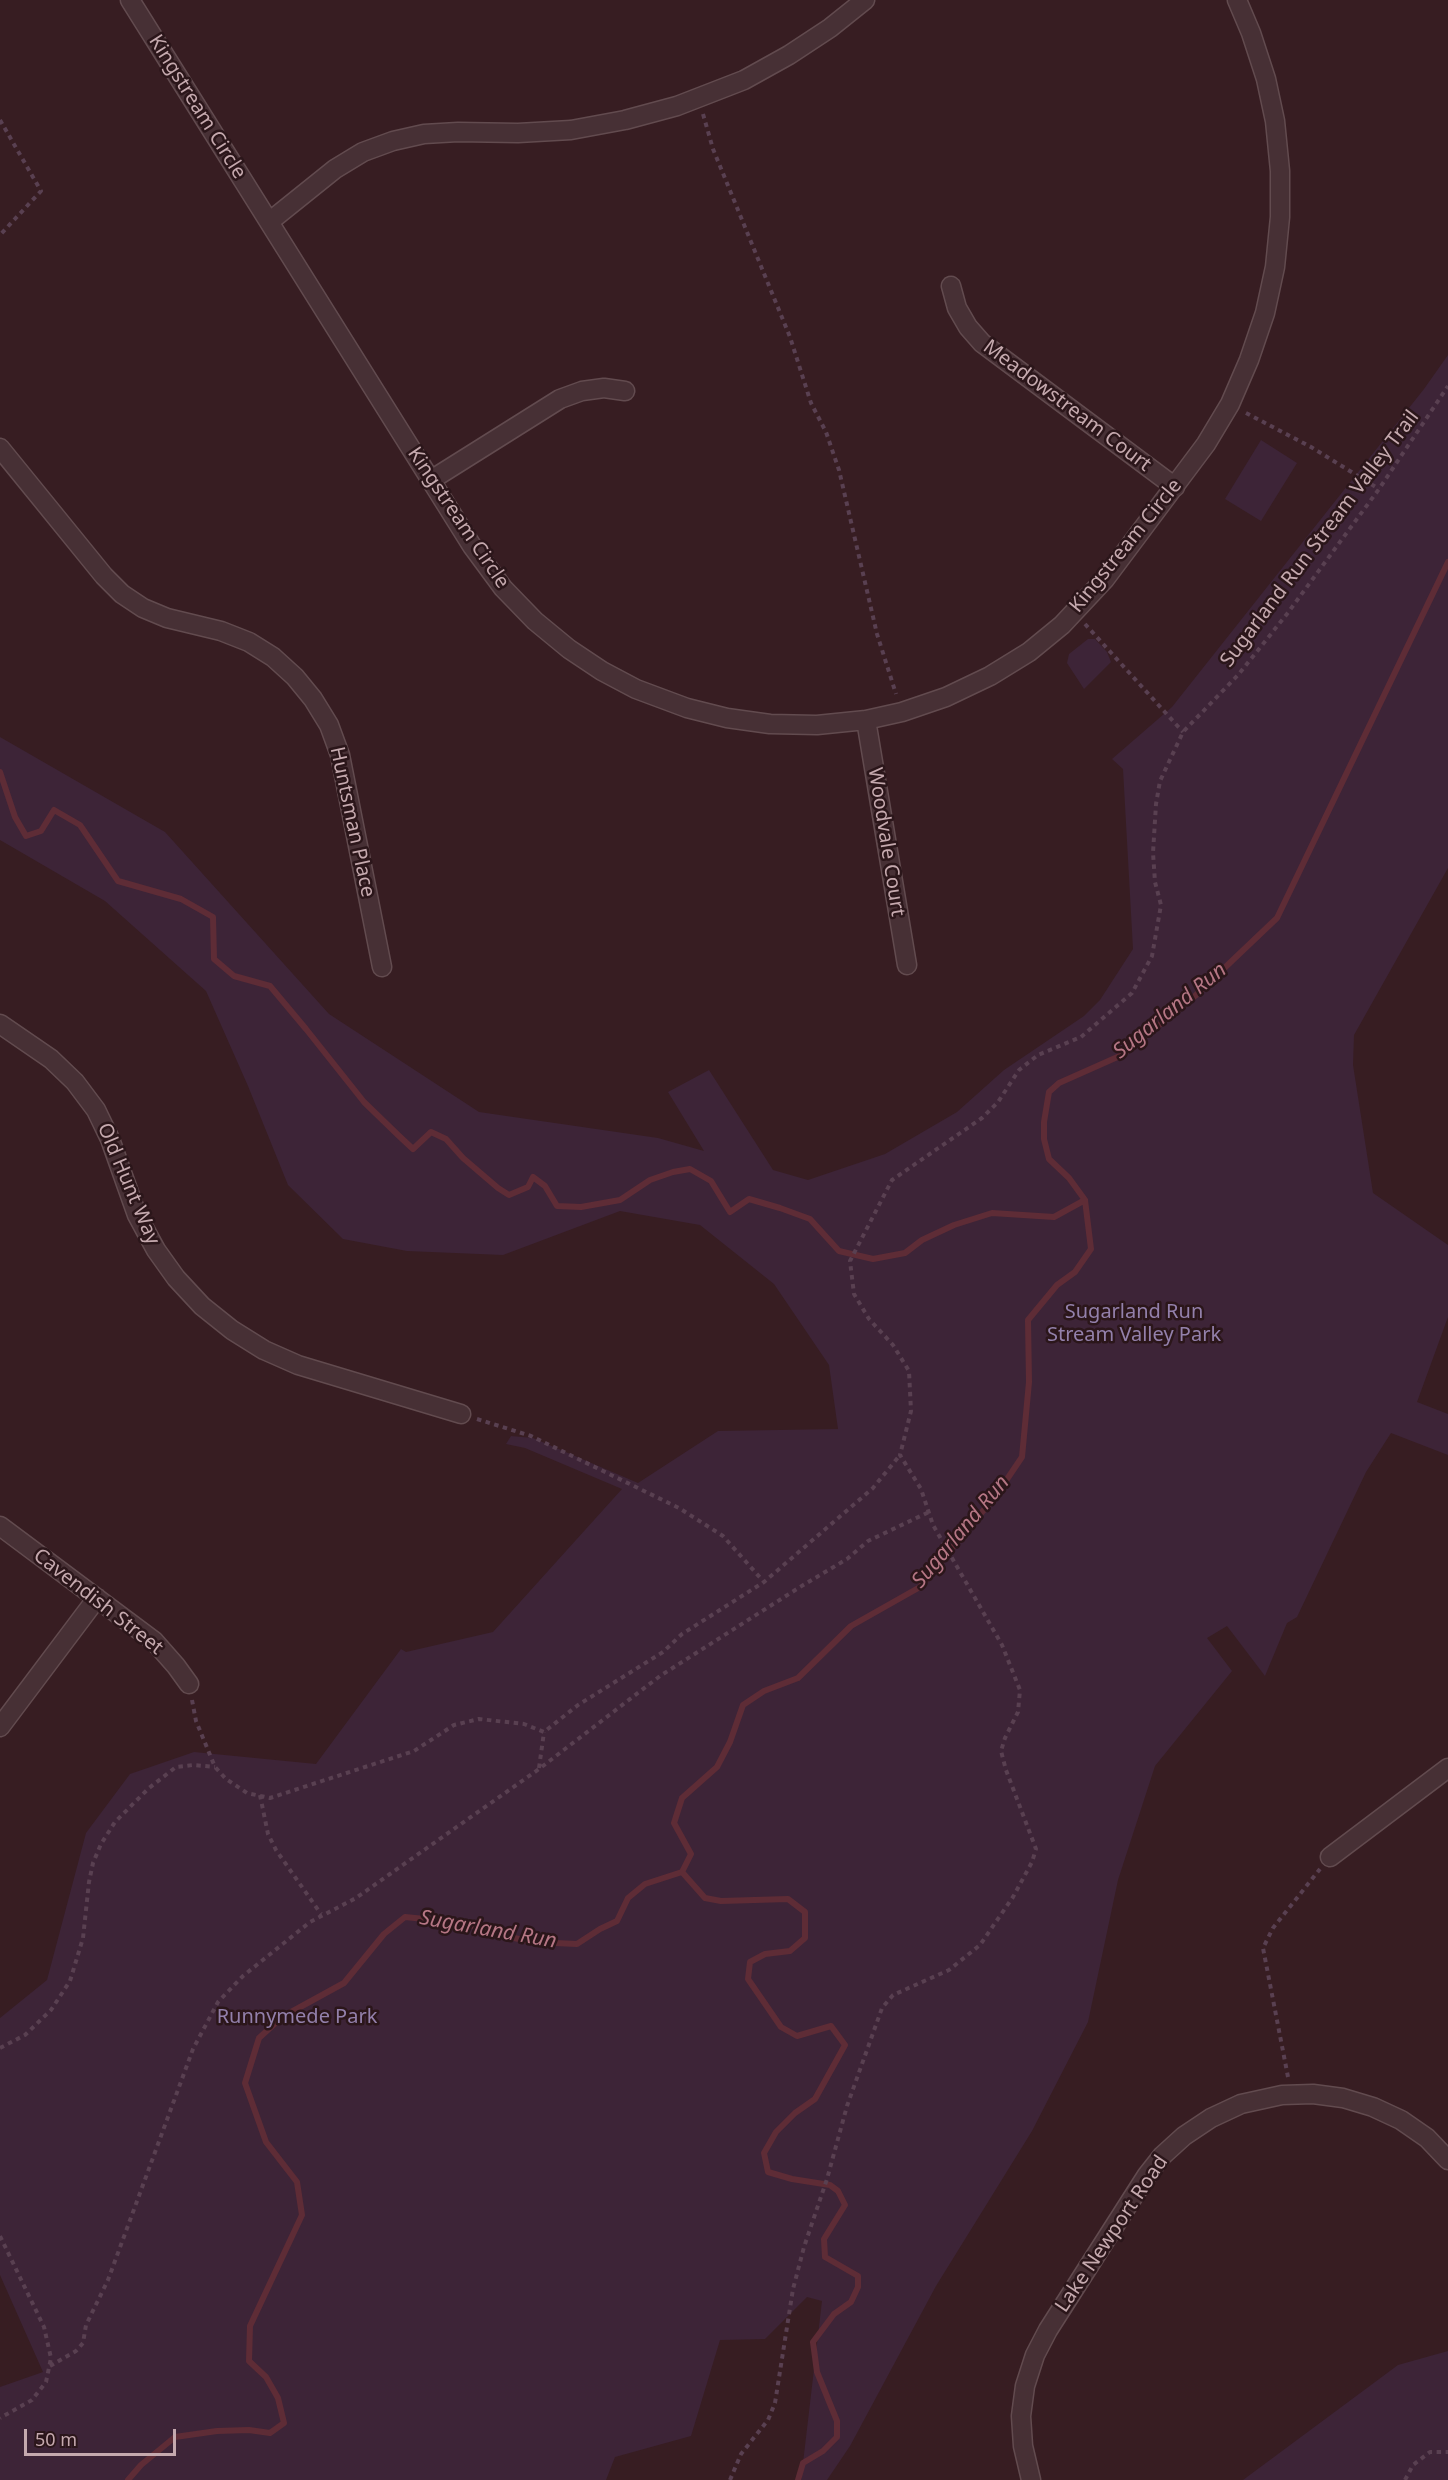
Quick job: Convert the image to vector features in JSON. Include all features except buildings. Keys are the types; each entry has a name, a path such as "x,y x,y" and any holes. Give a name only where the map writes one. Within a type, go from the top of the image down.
{"street":[{"name":"Kingstream Circle","path":"130,0 472,546 503,588 535,621 569,649 602,671 646,693 687,708 727,718 770,724 817,725 866,720 902,712 946,697 990,676 1029,652 1074,612 1105,579 1206,444 1230,404 1249,360 1265,313 1275,267 1280,217 1280,171 1275,121 1260,60 1237,0"},
{"path":"269,222 334,169 363,153 393,141 435,133 518,133 571,130 625,120 699,98 744,80 789,55 830,28 865,0"},
{"name":"Meadowstream Court","path":"951,286 957,308 968,327 982,343 1175,487"},
{"path":"431,480 560,399 582,391 604,388 625,391"},
{"name":"Huntsman Place","path":"0,448 104,576 122,594 143,608 167,618 221,631 249,642 273,657 295,677 313,699 329,725 340,754 382,967"},
{"name":"Woodvale Court","path":"866,720 907,965"},
{"name":"Old Hunt Way","path":"0,1024 51,1059 75,1082 96,1110 110,1139 137,1215 156,1250 176,1278 202,1306 232,1330 264,1350 298,1365 461,1414"},
{"name":"Cavendish Street","path":"0,1526 154,1641 189,1684"},
{"path":"0,1727 97,1598"},
{"path":"1330,1857 1448,1769"},
{"name":"Lake Newport Road","path":"1031,2480 1023,2446 1022,2416 1025,2386 1035,2355 1048,2330 1147,2175 1161,2156 1184,2136 1211,2118 1241,2104 1272,2096 1313,2094 1343,2098 1373,2106 1401,2120 1418,2132 1448,2160"}],"path":[{"path":"699,98 713,149 790,337 811,403 826,432 838,470 877,634 902,712"},
{"path":"0,120 41,191 0,236"},
{"name":"Sugarland Run Stream Valley Trail","path":"900,1455 911,1411 909,1371 893,1345 869,1319 854,1294 850,1262 892,1180 982,1118 998,1102 1019,1070 1038,1055 1081,1037 1132,993 1152,956 1161,905 1155,882 1154,854 1156,804 1160,781 1183,732 1238,675 1380,489 1448,386"},
{"path":"1230,404 1311,447 1380,489"},
{"path":"1074,612 1183,732"},
{"path":"461,1414 531,1436 679,1508 723,1536 764,1582"},
{"path":"539,1769 544,1732 578,1705 663,1652 682,1634 764,1582 873,1488 900,1455 921,1490 933,1525 1002,1645 1020,1690 1018,1712 1001,1751 1036,1849 1032,1862 1013,1897 980,1945 949,1970 893,1995 882,2008 847,2106 827,2178 804,2247 793,2289 775,2403 768,2420 741,2454 730,2480"},
{"path":"50,2366 76,2351 83,2343 86,2325 108,2280 192,2049 218,2002 270,1952 321,1914 356,1898 539,1769 660,1676 800,1587 847,1560 868,1541 929,1512"},
{"path":"189,1684 196,1721 215,1767 226,1779 247,1793 270,1798 414,1750 454,1725 479,1719 524,1724 544,1732"},
{"path":"0,2048 25,2035 51,2010 70,1981 83,1938 88,1882 93,1863 101,1844 116,1822 149,1788 176,1767 193,1765 215,1767"},
{"path":"260,1796 268,1833 276,1850 321,1914"},
{"path":"1292,2094 1263,1948 1273,1928 1330,1857"},
{"path":"0,2236 44,2327 51,2358 46,2382 32,2400 0,2418"},
{"path":"1405,2480 1413,2465 1430,2452 1448,2452"}],"green space":[{"path":"1448,355 1448,868 1354,1035 1353,1065 1373,1193 1448,1245 1448,1317 1417,1402 1448,1414 1448,1455 1391,1433 1366,1472 1297,1617 1287,1623 1265,1676 1227,1626 1207,1638 1232,1671 1155,1766 1118,1880 1088,2022 1032,2131 936,2286 850,2446 827,2480 801,2480 822,2301 807,2297 765,2339 720,2340 691,2436 615,2457 606,2480 0,2480 0,2387 43,2372 0,2275 0,2018 47,1980 86,1833 130,1774 194,1752 316,1764 401,1649 406,1652 493,1632 622,1489 525,1448 506,1444 511,1436 533,1438 638,1483 718,1431 838,1429 829,1365 774,1284 700,1225 620,1211 503,1255 407,1251 343,1239 288,1185 206,991 105,901 0,840 0,737 165,832 329,1014 479,1112 658,1138 704,1151 668,1092 709,1070 773,1170 808,1180 885,1154 957,1112 1004,1070 1084,1016 1100,1000 1133,949 1123,769 1112,759 1172,707 1424,389"},
{"path":"1261,440 1297,463 1261,521 1225,499"},
{"path":"1088,639 1095,639 1107,652 1111,662 1084,689 1067,663 1069,654"},
{"path":"1448,2351 1448,2480 1243,2480 1398,2365"}],"waterway":[{"name":"Sugarland Run","path":"128,2480 141,2465 175,2437 217,2431 249,2430 270,2433 284,2423 278,2398 266,2377 249,2361 250,2326 302,2215 297,2182 266,2142 245,2083 259,2038 282,2017 344,1983 384,1934 405,1917 464,1923 500,1935 533,1942 577,1944 617,1921 628,1898 645,1884 682,1872 691,1854 674,1823 682,1798 717,1767 730,1742 743,1705 764,1691 798,1678 851,1626 920,1587 997,1494 1022,1457 1029,1382 1028,1320 1057,1285 1075,1272 1091,1249 1085,1200 1069,1178 1049,1159 1044,1139 1049,1092 1059,1083 1122,1055 1195,996 1277,918 1448,562"},
{"path":"0,772 15,817 26,836 41,831 54,810 80,825 118,881 181,899 213,917 214,959 234,976 270,986 364,1102 398,1135 413,1149 431,1132 446,1139 463,1158 509,1195 528,1187 533,1177 545,1186 557,1206 581,1207 620,1200 650,1180 690,1169 711,1181 730,1212 749,1199 780,1208 810,1219 839,1251 873,1259 905,1253 922,1240 954,1225 992,1213 1054,1217 1085,1200"},
{"path":"682,1872 705,1898 721,1901 788,1899 805,1912 805,1938 790,1951 765,1954 750,1962 748,1979 781,2027 797,2036 831,2026 845,2045 815,2099 795,2113 776,2132 764,2153 768,2172 792,2179 830,2185 838,2191 845,2205 824,2239 825,2257 858,2276 858,2287 851,2302 834,2314 813,2342 817,2372 837,2421 837,2437 823,2451 803,2463 798,2480"}],"park label":[{"name":"Sugarland Run Stream Valley Park","path":"1134,1324"},
{"name":"Runnymede Park","path":"297,2017"}]}
